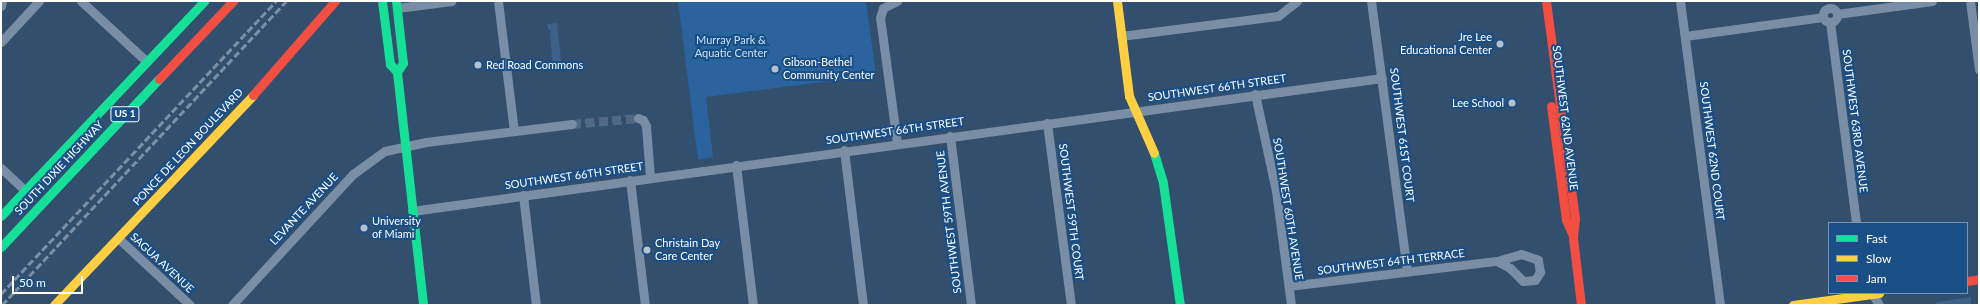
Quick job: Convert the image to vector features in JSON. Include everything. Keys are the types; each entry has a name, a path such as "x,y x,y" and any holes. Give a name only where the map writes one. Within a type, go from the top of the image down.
{"main road":[{"name":"SOUTH DIXIE HIGHWAY","path":"1,216 204,1"},
{"name":"SOUTH DIXIE HIGHWAY","path":"1,247 137,101 233,1"},
{"name":"PONCE DE LEON BOULEVARD","path":"54,305 253,96 336,1"},
{"path":"371,1 382,6 390,64 397,72 423,305"},
{"path":"389,1 391,17 399,28"},
{"path":"1117,1 1129,96 1153,148 1162,175 1180,305"},
{"name":"SOUTHWEST 62ND AVENUE","path":"1538,1 1566,220 1573,238 1582,305"},
{"name":"SOUTHWEST 62ND AVENUE","path":"1546,1 1576,218 1573,238"},
{"path":"396,4 403,63 397,72"},
{"path":"137,101 146,78 146,61 160,61 187,49"},
{"path":"18,229 19,215 24,208 25,190 36,190 64,180"},
{"path":"1968,281 1979,279"},
{"path":"1793,305 1867,294"}],"street":[{"path":"1,6 2,1"},
{"path":"1,42 39,1"},
{"path":"81,1 146,61"},
{"path":"396,4 452,1"},
{"path":"498,1 514,131"},
{"path":"897,143 880,18 884,8 893,1 898,1"},
{"path":"1121,36 1278,16 1297,1"},
{"name":"SOUTHWEST 61ST COURT","path":"1371,1 1407,272"},
{"name":"SOUTHWEST 62ND COURT","path":"1680,1 1720,305"},
{"path":"1685,36 1836,18 1837,14 1932,1"},
{"path":"1970,1 1979,69"},
{"path":"1827,19 1827,5 1833,8 1837,14"},
{"name":"SOUTHWEST 63RD AVENUE","path":"1827,19 1856,222"},
{"name":"SOUTHWEST 66TH STREET","path":"412,211 844,150 1382,78"},
{"name":"SOUTHWEST 60TH AVENUE","path":"1255,94 1276,191 1291,305"},
{"path":"638,118 643,120 646,126 650,177"},
{"name":"SOUTHWEST 59TH COURT","path":"1047,123 1071,305"},
{"name":"LEVANTE AVENUE","path":"232,305 353,174 385,151 405,146 572,124"},
{"name":"SOUTHWEST 59TH AVENUE","path":"950,136 971,305"},
{"path":"844,150 863,305"},
{"path":"736,165 753,305"},
{"path":"1,168 25,190"},
{"path":"630,180 645,305"},
{"path":"523,196 536,305"},
{"name":"SAGUA AVENUE","path":"118,238 190,305"},
{"name":"SOUTHWEST 64TH TERRACE","path":"1289,286 1497,261"},
{"path":"1874,294 1879,305"}],"green space":[{"name":"Murray Park & Aquatic Center","path":"678,1 866,1 876,75 706,97 713,157 698,160"}],"shaded area":[{"path":"557,23 562,69 553,70 550,30 548,30 547,24"},
{"path":"1971,297 1971,305 1935,305 1937,302"}],"tunnel":[{"path":"572,124 638,118"}],"railway":[{"path":"1,294 276,1"},
{"path":"2,305 286,1"}],"traffic: fast":[{"path":"1,216 204,1"},
{"path":"382,1 390,64 397,72 423,305"},
{"path":"396,1 403,63 397,72"},
{"path":"1,247 159,79"},
{"path":"1154,153 1163,183 1180,305"}],"traffic: slow":[{"path":"1117,1 1129,96 1154,153"},
{"path":"54,305 253,95"},
{"path":"1793,305 1872,294"}],"traffic: jam":[{"path":"159,79 233,1"},
{"path":"253,95 335,1"},
{"path":"1546,1 1575,218 1573,238 1581,305"},
{"path":"1551,106 1566,220 1573,236"},
{"path":"1968,281 1979,279"}],"place":[{"name":"Jre Lee Educational Center","path":"1500,44"},
{"name":"Red Road Commons","path":"478,65"},
{"name":"Gibson-Bethel Community Center","path":"775,69"},
{"name":"Lee School","path":"1512,103"},
{"name":"University of Miami","path":"364,228"},
{"name":"Christain Day Care Center","path":"647,250"}]}
